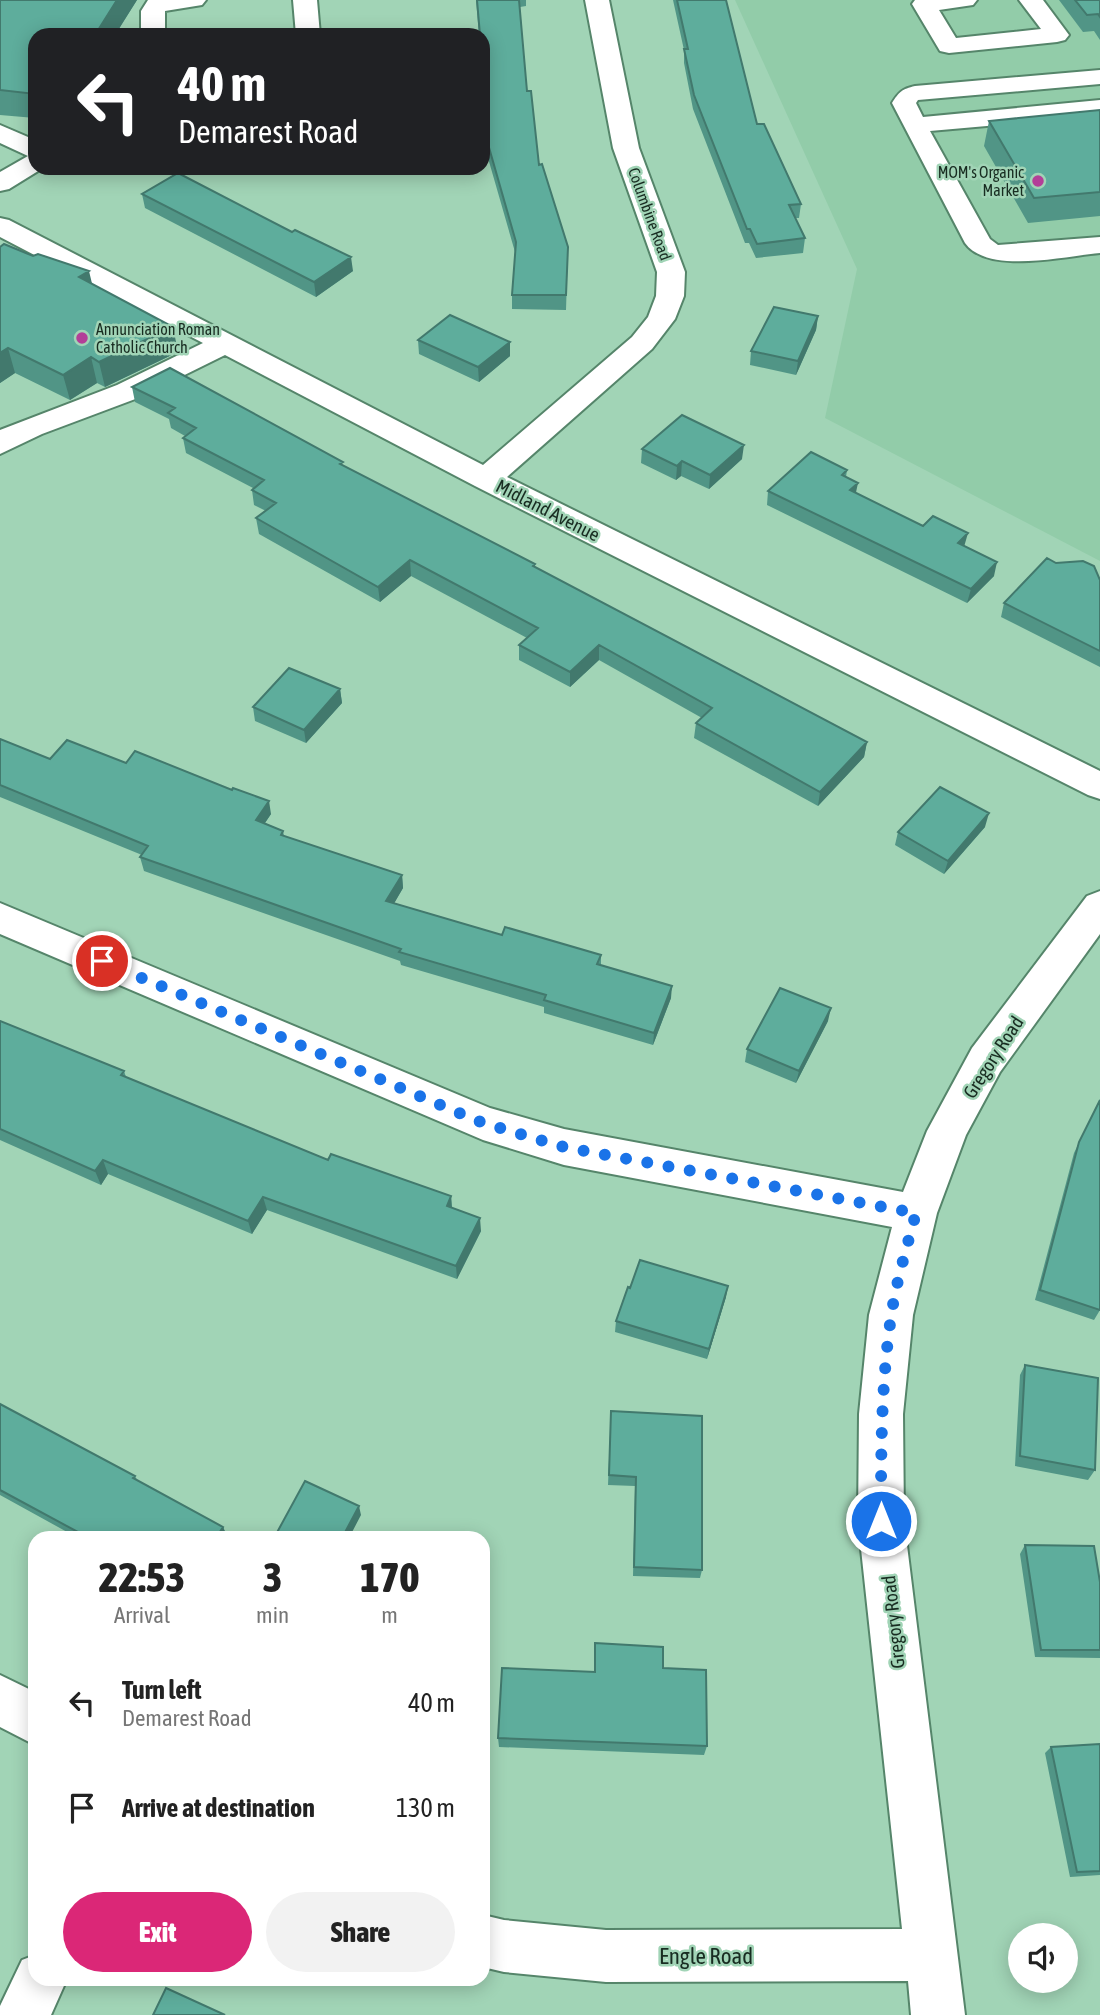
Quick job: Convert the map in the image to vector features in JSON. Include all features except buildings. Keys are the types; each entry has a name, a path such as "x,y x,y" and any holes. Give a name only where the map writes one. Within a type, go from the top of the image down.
{"street":[{"path":"153,28 153,11 156,5 194,0"},
{"path":"305,0 307,28"},
{"name":"Columbine Road","path":"486,478 642,342 661,319 670,296 670,272 626,148 597,0"},
{"path":"965,0 924,4 949,46 1057,35 1031,0"},
{"path":"1100,77 915,93 909,95 904,103 979,243 988,251 1000,254 1100,244"},
{"path":"914,125 1100,108"},
{"path":"0,133 28,147"},
{"path":"0,183 28,166"},
{"name":"Midland Avenue","path":"0,226 486,478 1100,786"},
{"path":"0,444 12,435 48,424 171,373 225,343"},
{"name":"Gregory Road","path":"938,2015 881,1521 881,1413 891,1315 916,1213 947,1131 986,1060 1100,906"},
{"path":"0,918 483,1123 564,1147 916,1213"},
{"path":"0,1699 28,1716"},
{"name":"Engle Road","path":"490,1943 606,1956 930,1955"},
{"path":"23,2015 38,1986"}],"shaded area":[{"path":"735,0 1100,0 1100,561 825,418 857,269"}],"place":[{"name":"MOM's Organic Market","path":"1038,181"},
{"name":"Annunciation Roman Catholic Church","path":"82,338"}],"route":[{"path":"102,961 483,1123 564,1147 916,1213 891,1315 881,1413 881,1521"}]}
